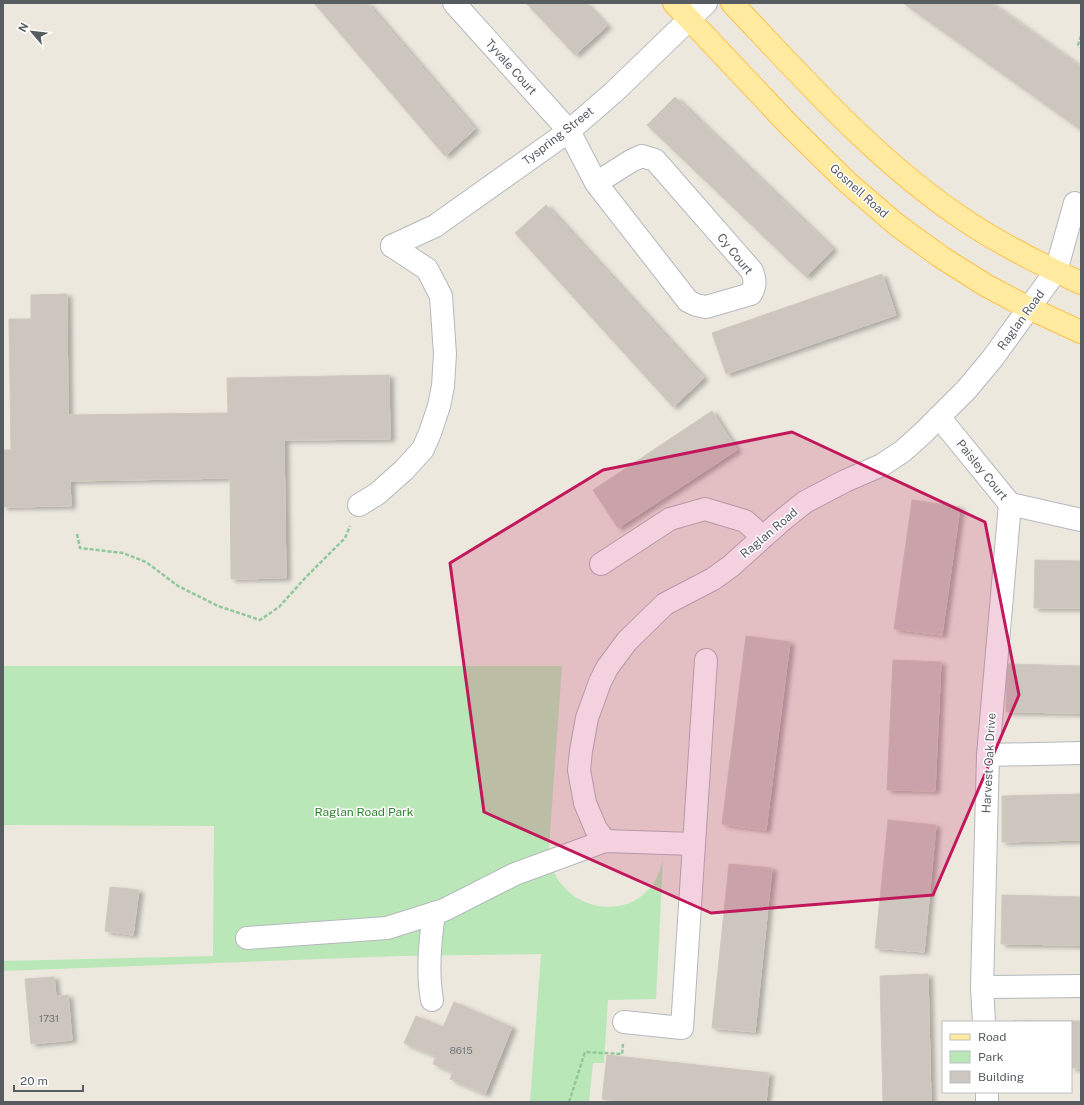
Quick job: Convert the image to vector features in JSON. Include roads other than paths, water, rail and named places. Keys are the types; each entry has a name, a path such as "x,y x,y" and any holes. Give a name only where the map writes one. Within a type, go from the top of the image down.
{"main road":[{"name":"Gosnell Road","path":"674,3 791,127 841,177 897,225 941,257 974,278 1029,308 1081,332"},
{"path":"732,3 827,104 900,171 966,221 1004,244 1081,283"}],"street":[{"name":"Tyvale Court","path":"454,3 569,131"},
{"name":"Tyspring Street","path":"359,505 377,494 404,470 423,449 433,426 443,386 445,354 441,296 427,269 392,246 435,226 569,131 614,92 706,3"},
{"name":"Cy Court","path":"569,131 596,183 688,301 696,305 706,307 750,294 754,287 755,279 752,271 655,160 642,156 631,160 596,183"},
{"path":"1056,271 1074,203"},
{"name":"Raglan Road","path":"605,841 596,829 585,803 579,770 581,751 588,718 600,682 627,641 665,604 713,579 805,502 845,481 882,465 903,451 967,389 992,360 1056,271"},
{"name":"Paisley Court","path":"939,417 1010,504 1081,520"},
{"name":"Harvest Oak Drive","path":"984,1021 982,987 988,755 1010,504"},
{"path":"600,564 670,519 705,510 745,521 763,537"},
{"path":"624,1022 682,1028 706,660"},
{"path":"988,755 1081,754"},
{"path":"247,938 387,928 434,914 515,874 605,841 694,844"},
{"path":"432,1000 429,984 429,959 434,914"},
{"path":"982,987 1081,986"}],"park label":[{"name":"Raglan Road Park","path":"364,812"}]}
